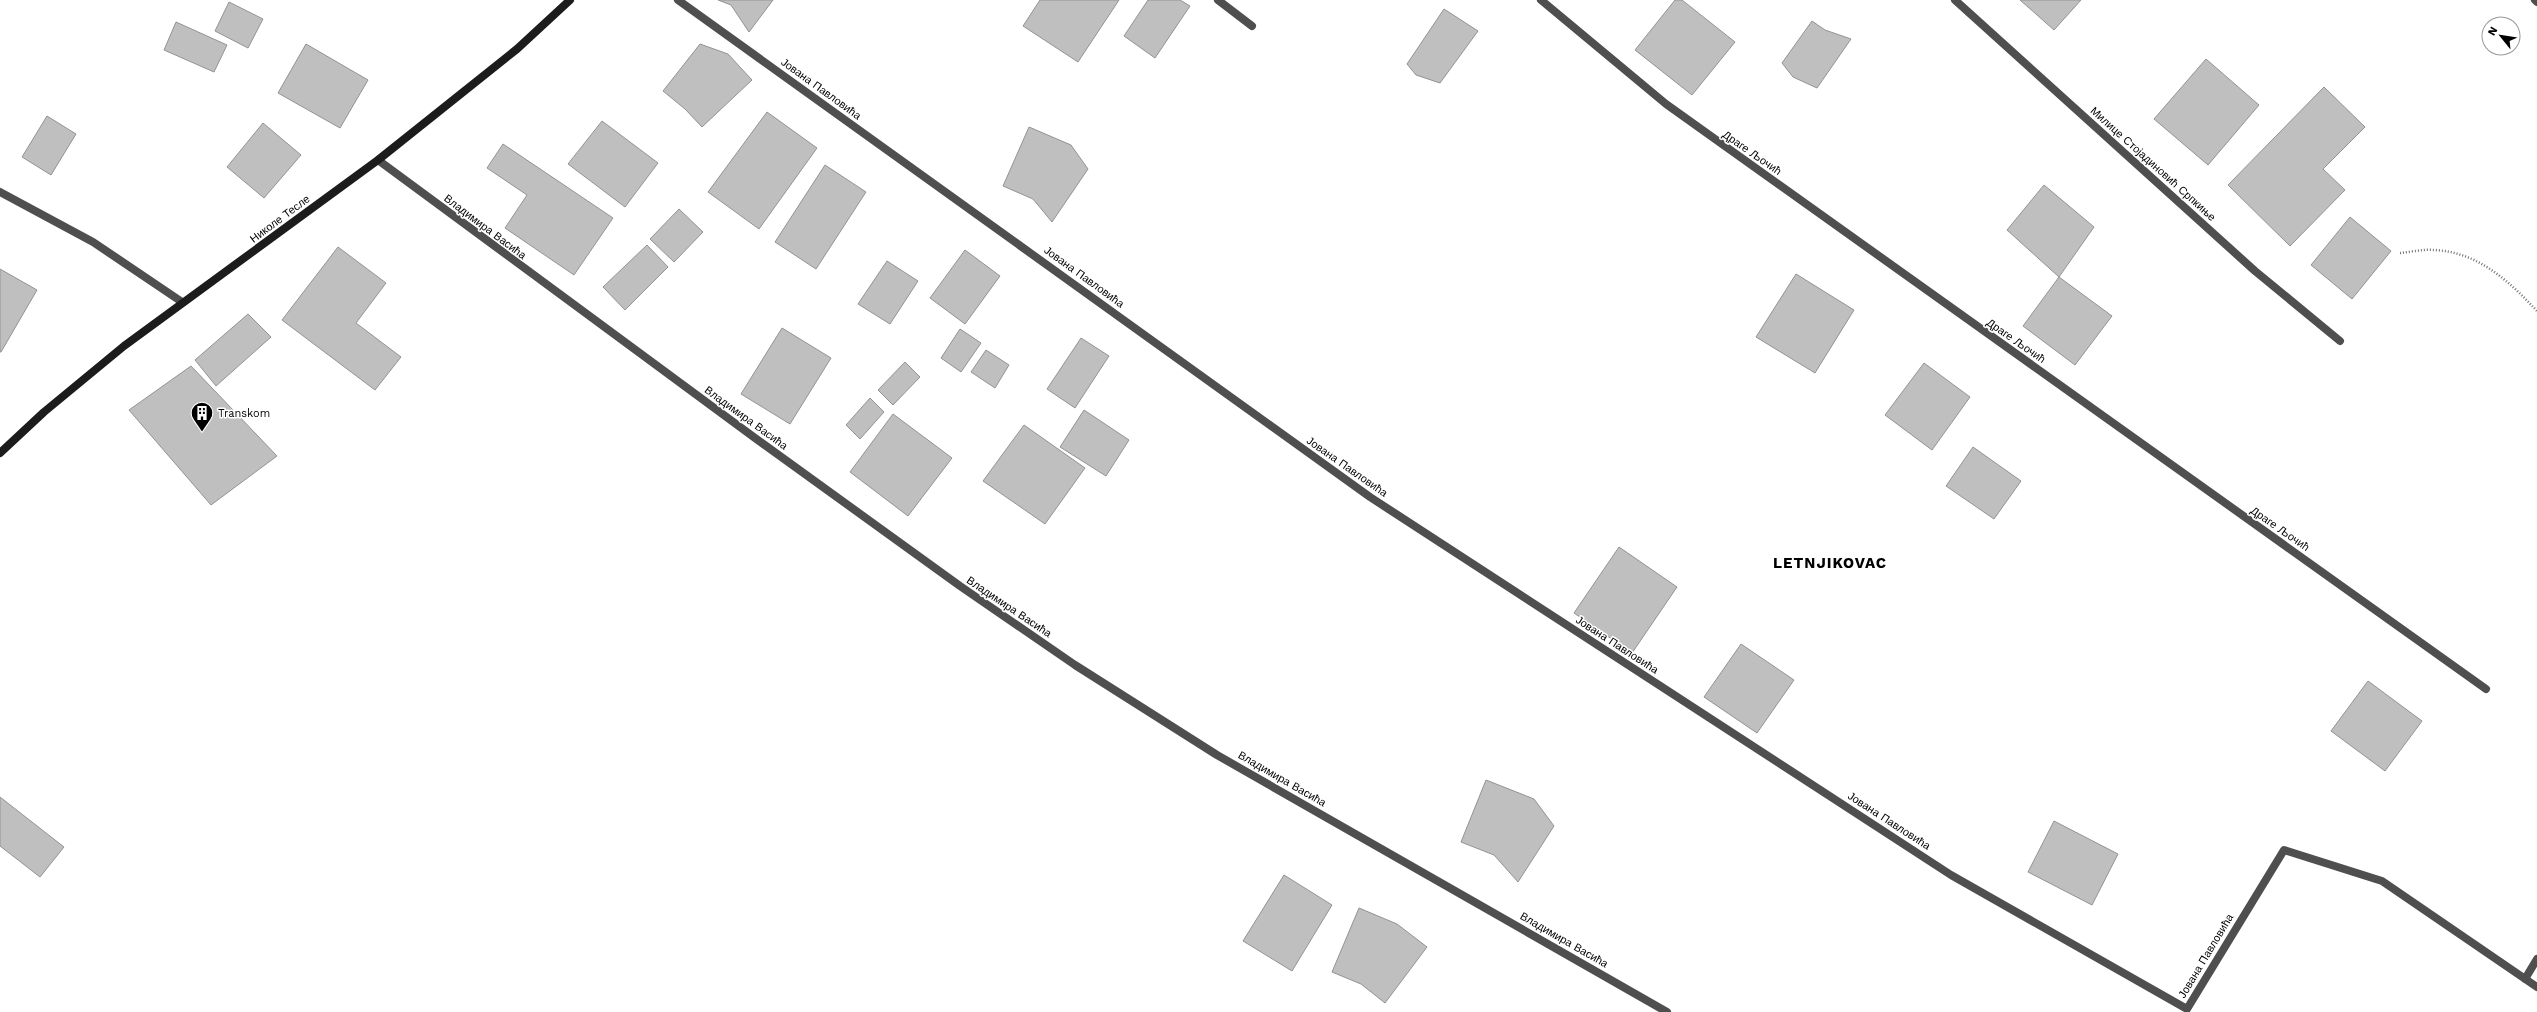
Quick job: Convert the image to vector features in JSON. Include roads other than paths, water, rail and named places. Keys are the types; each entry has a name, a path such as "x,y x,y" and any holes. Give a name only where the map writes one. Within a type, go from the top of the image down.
{"street":[{"name":"Николе Тесле","path":"0,453 78,384 182,302 378,160 517,49 570,0"},
{"name":"Јована Павловића","path":"678,0 1370,497 1952,875 2187,1009 2284,850 2382,881 2525,979"},
{"path":"1218,0 1252,26"},
{"name":"Драге Љочић","path":"1541,0 1666,104 2486,689"},
{"name":"Милице Стојадиновић Српкиње","path":"1955,0 2255,271 2340,341"},
{"name":"Владимира Васића","path":"378,160 761,443 960,586 1075,665 1217,754 1667,1012"},
{"path":"0,192 93,242 182,302"},
{"path":"2537,959 2525,979 2537,987"}],"place":[{"name":"Transkom","path":"202,432"}],"district":[{"name":"LETNJIKOVAC","path":"1830,563"}]}
